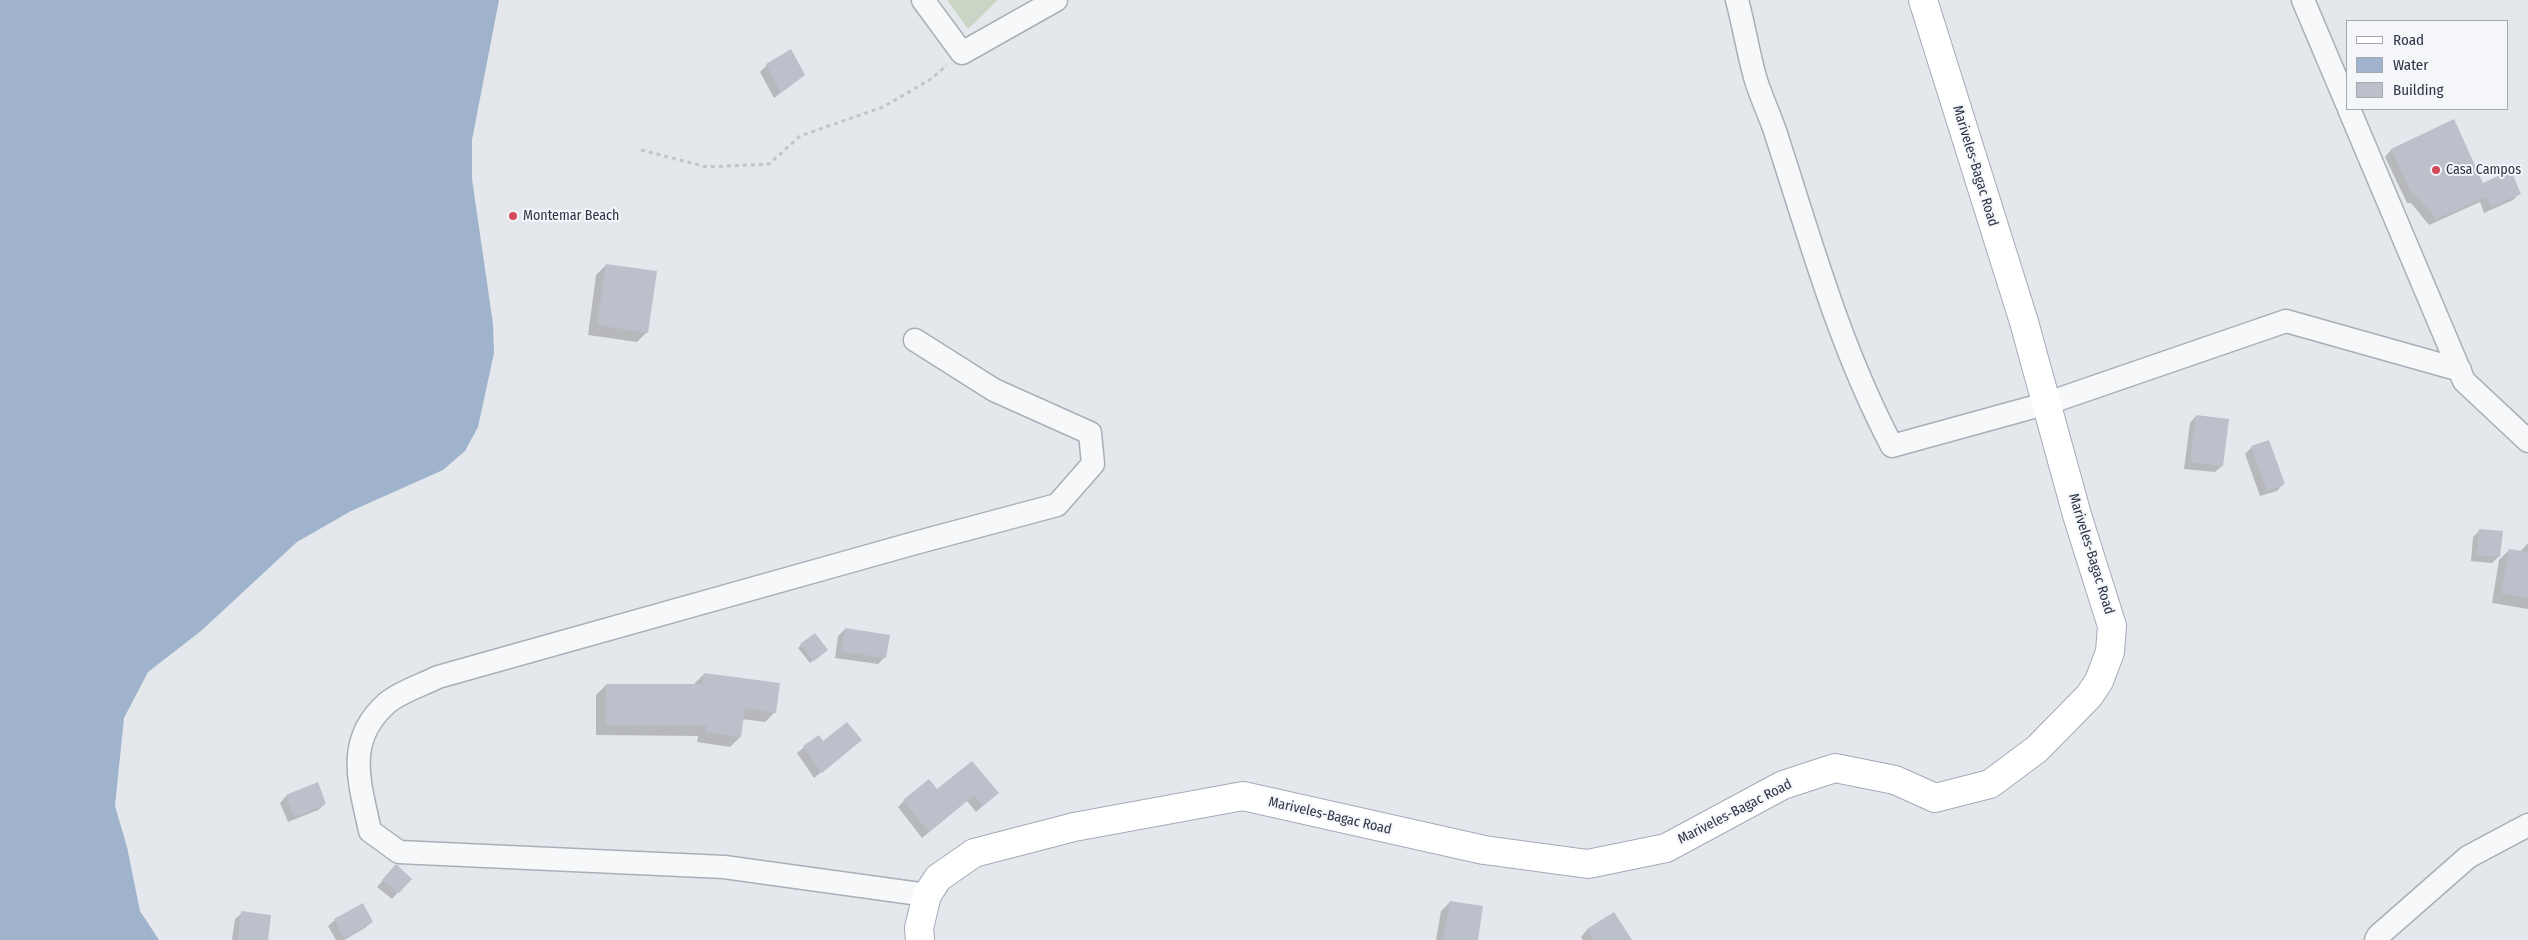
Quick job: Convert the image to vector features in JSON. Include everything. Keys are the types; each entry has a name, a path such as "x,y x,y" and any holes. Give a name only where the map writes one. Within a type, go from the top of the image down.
{"main road":[{"name":"Mariveles-Bagac Road","path":"920,940 920,928 927,895 938,878 974,853 1074,827 1243,796 1484,850 1588,864 1666,848 1783,785 1835,768 1895,780 1934,798 1990,784 2037,749 2089,696 2099,681 2110,652 2112,638 2110,614 2078,515 2048,403 1923,0"}],"street":[{"path":"923,0 962,53 1056,0"},
{"path":"1737,0 1746,30 1755,77 1775,130 1843,341 1870,405 1892,446 2048,403 2286,321 2460,370"},
{"path":"2303,0 2346,102"},
{"path":"2349,110 2464,381 2528,441"},
{"path":"916,340 994,390 1090,433 1093,464 1057,505 895,548 438,676 388,702 366,728 357,765 370,831 399,852 724,866 927,895"},
{"path":"2376,940 2378,936 2468,857 2528,825"}],"path":[{"path":"641,150 707,167 770,164 800,136 883,107 931,79 962,53"}],"green space":[{"path":"947,0 998,0 968,29"}],"water":[{"path":"0,0 499,0 472,140 472,179 493,324 494,353 478,427 465,451 443,470 351,511 297,542 201,631 148,672 124,718 115,806 127,847 140,911 159,940 0,940"}],"building":[{"path":"791,49 805,75 781,93 766,64"},
{"name":"Casa Campos","path":"2454,119 2483,183 2511,170 2521,194 2491,207 2486,197 2436,219 2418,197 2413,196 2391,149"},
{"path":"606,264 657,271 648,333 597,325"},
{"path":"2196,415 2229,419 2223,466 2190,462"},
{"path":"2269,440 2285,484 2267,491 2251,446"},
{"path":"2479,529 2503,531 2500,557 2477,555"},
{"path":"2509,549 2528,552 2528,598 2501,593"},
{"path":"845,628 890,635 886,658 841,651"},
{"path":"815,633 828,650 814,661 800,644"},
{"path":"704,673 780,683 776,713 745,708 741,737 706,732 707,726 606,725 606,684 702,684"},
{"path":"847,722 862,740 822,773 803,746 819,735 823,741"},
{"path":"972,761 999,793 983,806 974,795 929,832 903,800 929,779 937,789"},
{"path":"318,782 326,804 294,817 286,795"},
{"path":"396,864 412,879 399,893 382,880"},
{"path":"1450,901 1483,906 1478,940 1443,940"},
{"path":"363,903 373,922 344,938 334,919"},
{"path":"241,911 271,915 268,940 238,940"},
{"path":"1614,912 1632,940 1594,940 1587,929"}],"place":[{"name":"Casa Campos","path":"2436,170"},
{"name":"Montemar Beach","path":"513,216"}]}
